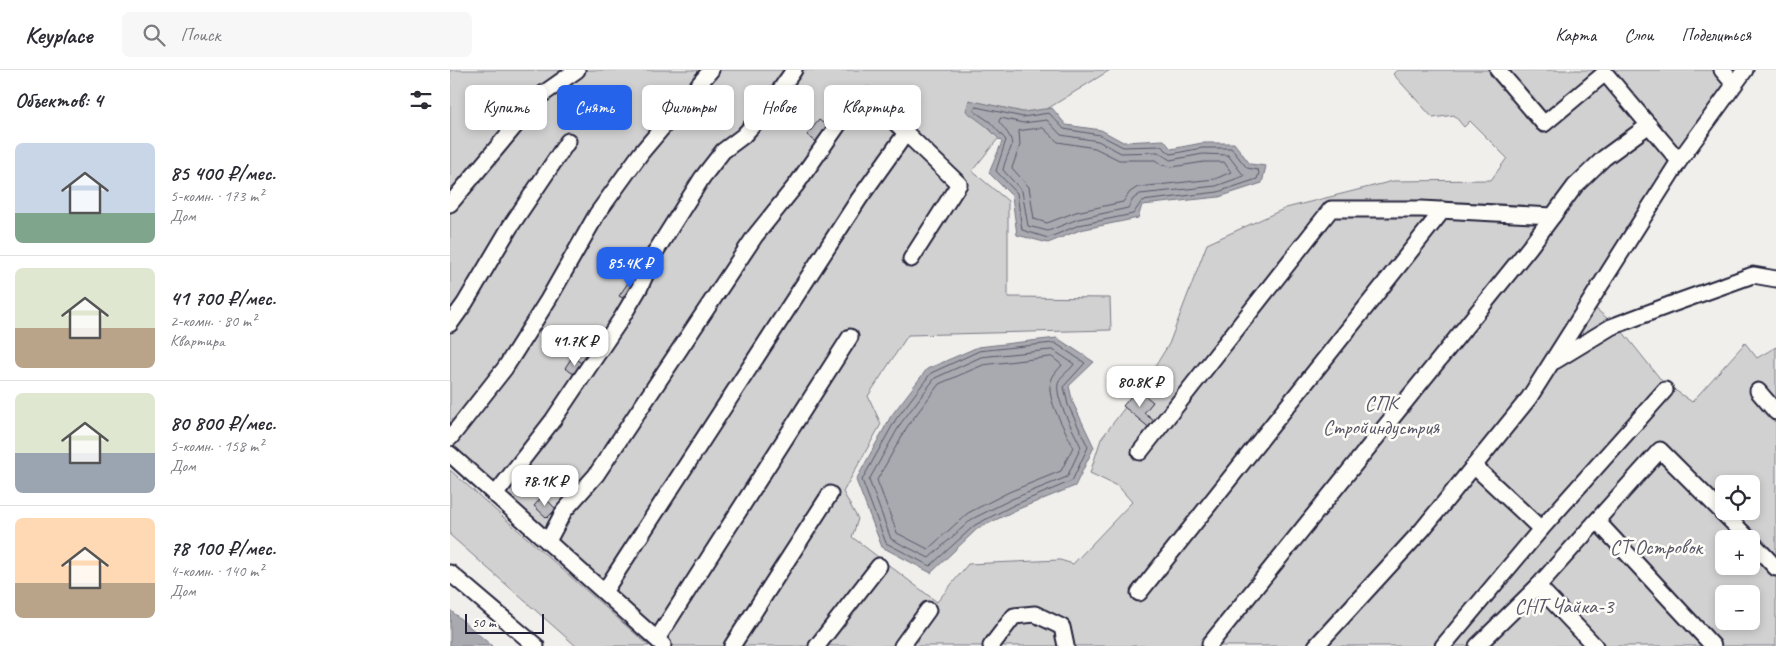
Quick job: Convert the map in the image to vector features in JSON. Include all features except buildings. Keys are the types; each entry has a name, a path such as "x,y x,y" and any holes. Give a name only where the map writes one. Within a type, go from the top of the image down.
{"street":[{"path":"450,204 540,96 576,70"},
{"path":"450,438 505,368 548,300 597,214 641,153 711,70"},
{"path":"495,495 553,420 621,319 640,286 656,252 702,178 723,151 742,136 764,113 794,70"},
{"path":"1498,70 1544,124 1604,71 1679,161"},
{"path":"1722,70 1734,84"},
{"path":"1316,646 1422,530 1529,398 1679,161 1745,70"},
{"path":"548,542 564,511 596,475 754,236 796,185 857,98 868,96 959,184 911,259"},
{"path":"1210,644 1575,186 1604,158 1649,124"},
{"path":"604,592 859,199 906,133"},
{"path":"450,324 465,303 510,227 568,141"},
{"path":"1140,452 1330,209 1443,210 1553,216"},
{"path":"1139,593 1443,210"},
{"path":"1551,363 1610,327 1753,276 1776,279"},
{"path":"450,454 660,643 850,337"},
{"path":"1443,646 1541,529 1665,390"},
{"path":"1758,391 1776,412"},
{"path":"1477,646 1538,586 1660,450 1740,530"},
{"path":"1474,466 1541,529"},
{"path":"732,646 830,494"},
{"path":"1597,521 1713,646"},
{"path":"1760,551 1776,568"},
{"path":"817,646 879,566"},
{"path":"450,573 536,646"},
{"path":"1538,586 1595,646"},
{"path":"902,646 928,610"},
{"path":"991,646 1014,616 1035,614 1062,627 1066,646"}],"green space":[{"path":"450,70 1110,70 997,140 972,171 1008,201 1008,297 1110,298 1111,330 908,335 868,396 881,424 843,492 858,519 852,537 937,602 968,564 1060,560 1073,564 1132,502 1119,487 1090,473 1101,439 1151,373 1169,344 1207,244 1286,208 1393,181 1491,180 1507,158 1470,121 1464,127 1454,115 1433,118 1393,74 1397,70 1741,70 1583,298 1622,331 1662,381 1692,402 1745,343 1757,358 1776,347 1776,646 673,646 450,444"},
{"path":"450,470 649,646 576,646 450,535"}],"water":[{"path":"969,100 1023,112 1052,108 1066,125 1101,130 1123,142 1164,140 1171,149 1202,143 1234,143 1250,164 1266,166 1262,183 1219,197 1142,205 1138,218 1080,230 1048,243 1017,235 1012,196 989,173 1002,142 986,126 966,111"},
{"path":"1057,338 1094,362 1069,386 1073,403 1094,447 1075,486 1016,510 977,529 931,573 882,547 856,480 891,416 927,369 978,347"},
{"path":"450,610 492,646 450,646"}],"park label":[{"name":"СПК Стройиндустрия","path":"1381,415"},
{"name":"СТ Островок","path":"1656,547"},
{"name":"СНТ Чайка-3","path":"1564,606"}]}
